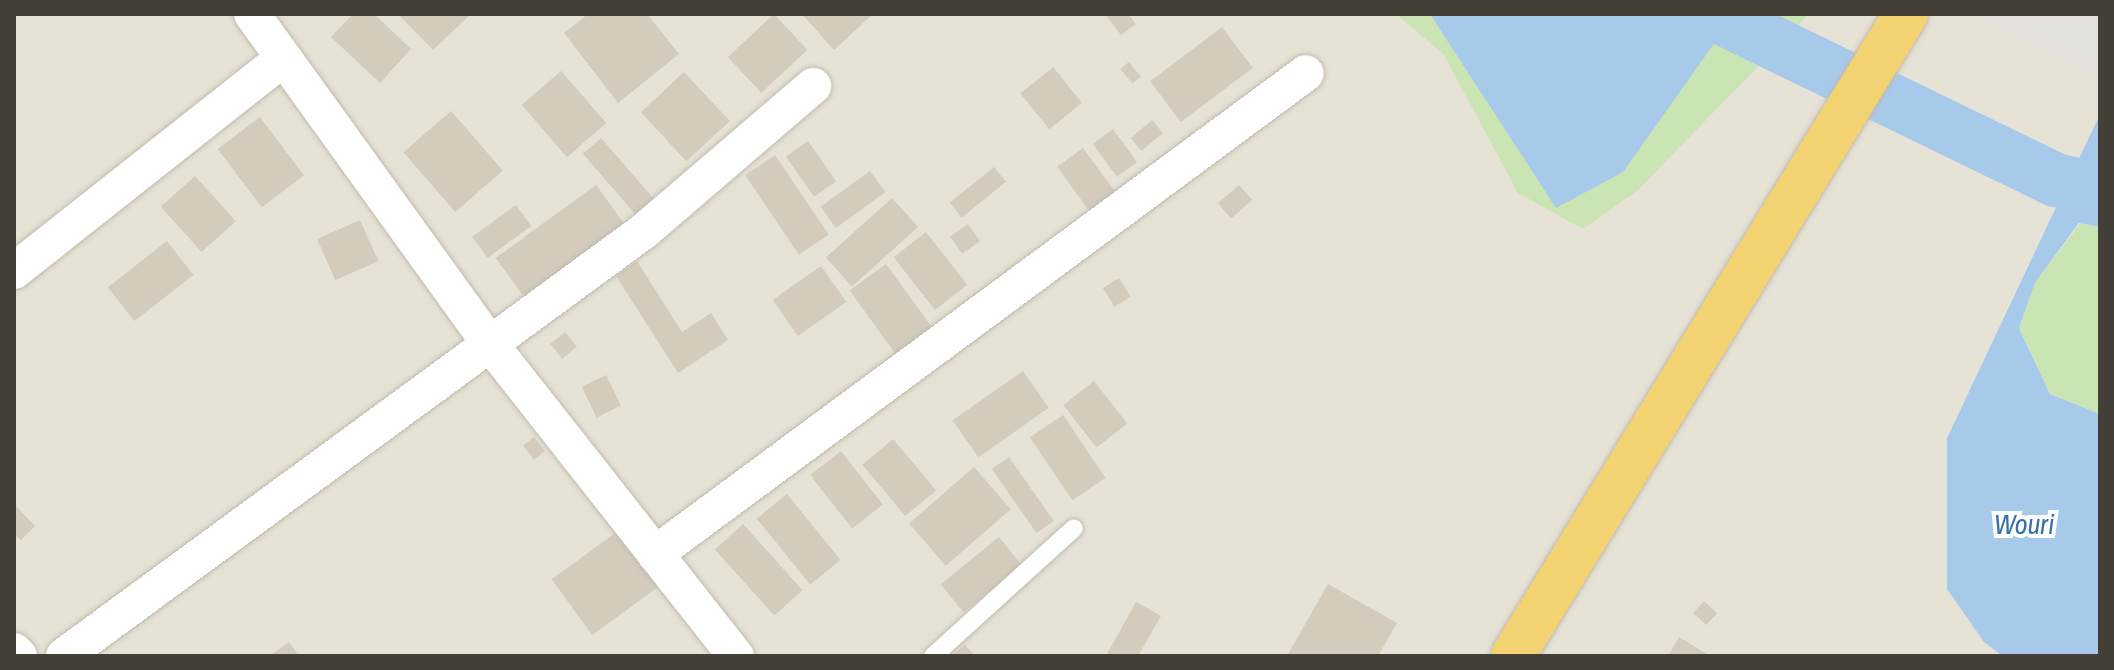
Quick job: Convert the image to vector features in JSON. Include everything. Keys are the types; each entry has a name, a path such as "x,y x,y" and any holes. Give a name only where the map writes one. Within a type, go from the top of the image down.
{"highway":[{"path":"1513,656 1906,14"}],"street":[{"path":"252,14 491,345 736,656"},
{"path":"14,271 282,59"},
{"path":"655,554 1306,73"},
{"path":"64,656 644,231 813,86"},
{"path":"14,651 19,656"}],"lane":[{"path":"933,656 1074,528"}],"shaded area":[{"path":"14,14 1396,14 1444,55 1468,91 1624,201 1809,14 1968,14 2100,80 2100,114 1947,438 1984,642 2002,656 14,656"},
{"path":"1968,14 2100,14 2100,80"}],"green space":[{"path":"1396,14 1809,14 1638,190 1583,229 1518,193 1444,55"},
{"path":"2080,223 2100,227 2100,414 2050,394 2019,328 2035,283"}],"water":[{"path":"1430,14 1735,14 1623,172 1556,208"},
{"name":"Wouri","path":"2100,114 2100,227 2079,223 2035,283 2019,328 2050,394 2100,414 2100,656 2002,656 1984,642 1947,589 1947,438"}],"building":[{"path":"353,14 374,14 411,49 380,83 331,37"},
{"path":"398,14 471,14 433,50"},
{"path":"588,14 647,14 679,54 618,103 564,33"},
{"path":"774,14 807,50 761,93 728,57"},
{"path":"802,14 873,14 834,50"},
{"path":"1105,14 1128,14 1136,24 1121,35"},
{"path":"1222,27 1253,68 1181,122 1150,81"},
{"path":"1129,62 1141,77 1132,84 1120,69"},
{"path":"1053,67 1082,103 1049,129 1020,93"},
{"path":"561,71 606,123 567,157 522,105"},
{"path":"684,72 730,121 687,161 641,112"},
{"path":"451,111 503,171 455,212 403,152"},
{"path":"260,117 304,175 262,207 218,149"},
{"path":"1152,120 1163,133 1141,151 1131,138"},
{"path":"1113,129 1137,162 1117,177 1093,144"},
{"path":"601,138 659,205 641,221 583,154"},
{"path":"808,141 836,181 814,197 786,156"},
{"path":"1083,148 1116,193 1090,212 1057,167"},
{"path":"775,155 829,235 799,255 745,175"},
{"path":"994,167 1006,182 962,218 950,203"},
{"path":"870,171 885,192 836,228 821,207"},
{"path":"195,176 236,221 202,252 161,207"},
{"path":"596,185 630,231 529,304 496,258"},
{"path":"1239,185 1252,200 1231,218 1218,203"},
{"path":"892,198 918,227 852,287 826,258"},
{"path":"516,205 531,226 488,258 472,237"},
{"path":"360,220 378,261 335,280 317,239"},
{"path":"968,224 980,241 962,254 950,237"},
{"path":"926,232 967,285 935,310 894,257"},
{"path":"167,241 193,275 134,321 108,287"},
{"path":"637,261 682,332 711,313 728,340 678,373 616,276"},
{"path":"886,264 933,329 897,355 850,290"},
{"path":"821,266 846,302 798,336 773,300"},
{"path":"1119,278 1131,297 1115,307 1103,288"},
{"path":"565,332 577,347 562,359 550,344"},
{"path":"1023,371 1049,408 978,457 953,420"},
{"path":"606,375 621,406 597,417 582,387"},
{"path":"1094,381 1127,424 1097,448 1063,405"},
{"path":"1063,415 1105,478 1072,500 1030,437"},
{"path":"534,437 545,451 534,460 523,446"},
{"path":"893,439 936,490 905,516 862,465"},
{"path":"841,451 883,505 852,529 810,475"},
{"path":"1009,457 1054,521 1037,533 992,469"},
{"path":"974,467 1011,509 946,566 909,523"},
{"path":"787,494 840,560 810,585 757,519"},
{"path":"14,504 35,526 21,540 14,534"},
{"path":"743,524 803,590 774,616 715,549"},
{"path":"622,528 663,584 592,635 552,579"},
{"path":"999,537 1022,565 963,612 941,584"},
{"path":"1328,584 1397,623 1378,656 1287,656"},
{"path":"1704,601 1717,613 1706,625 1693,613"},
{"path":"1136,602 1161,616 1138,656 1106,656"},
{"path":"1679,637 1710,656 1668,656"},
{"path":"289,642 299,656 270,656"},
{"path":"965,645 975,656 952,656"}],"waterway":[{"path":"1722,18 2055,180 2100,190"}]}
